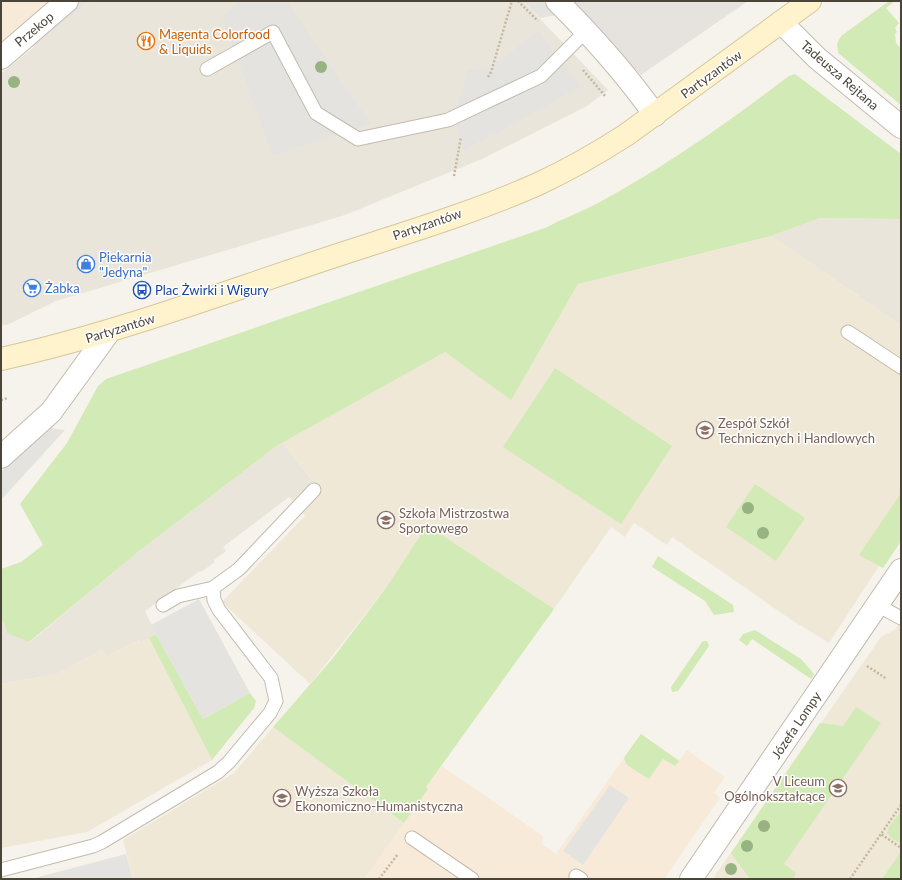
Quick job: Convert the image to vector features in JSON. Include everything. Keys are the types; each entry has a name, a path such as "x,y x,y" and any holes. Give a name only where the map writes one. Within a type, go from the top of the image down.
{"main road":[{"name":"Partyzantów","path":"1,359 109,332 474,209 524,189 601,151 655,115 810,1"}],"street":[{"name":"Przekop","path":"1,58 67,1"},
{"path":"557,1 587,30 630,81 655,115"},
{"name":"Tadeusza Rejtana","path":"782,22 817,58 901,127"},
{"path":"1,457 51,412 109,332"},
{"name":"Józefa Lompy","path":"691,879 901,570"}],"lane":[{"path":"207,69 273,32 316,113 358,139 448,120 541,76 587,30"},
{"path":"848,332 901,368"},
{"path":"163,606 178,596 213,588 239,569 314,490"},
{"path":"1,870 93,846 109,838 218,772 229,762 270,713 276,701 271,678 219,610 214,600 213,588"},
{"path":"877,605 901,618"},
{"path":"412,838 472,879"}],"path":[{"path":"1,400 8,398"},
{"path":"872,670 887,679"},
{"path":"850,879 901,805"},
{"path":"881,834 901,848"},
{"path":"379,879 389,865"}],"shaded area":[{"path":"1,1 55,1 1,47"},
{"path":"67,1 90,1 34,47 25,37"},
{"path":"90,1 523,1 608,90 587,106 482,159 345,215 56,301 7,325 1,325 1,74"},
{"path":"239,1 287,1 371,124 273,156 222,17"},
{"path":"523,1 557,1 569,13 540,18"},
{"path":"567,1 748,1 641,75"},
{"path":"539,31 581,86 464,150 454,118 468,70 489,68"},
{"path":"820,218 901,219 901,325 771,236"},
{"name":"Zespół Szkół Technicznych i Handlowych","path":"771,236 901,325 901,541 883,568 879,566 829,643 793,621 672,537 667,545 634,523 625,537 611,527 554,609 427,525 386,588 310,684 222,602 305,516 292,500 314,483 282,442 445,352 511,399 578,284"},
{"path":"44,427 65,430 1,500 1,472"},
{"path":"282,442 314,483 292,500 289,497 223,547 226,551 214,560 215,562 201,572 200,571 145,611 156,634 140,643 139,640 106,657 102,650 57,674 1,684 1,621 4,621 30,642 143,548"},
{"path":"199,599 250,693 203,719 151,625"},
{"name":"V Liceum Ogólnokształcące","path":"901,620 901,879 717,879 714,877 881,637 896,629"},
{"path":"149,638 212,760 87,832 1,848 1,684 57,674 102,650 106,656 138,640 140,643"},
{"name":"Wyższa Szkoła Ekonomiczno-Humanistyczna","path":"273,727 404,823 364,879 133,879 123,840 234,773"},
{"path":"641,734 679,760 687,750 725,777 714,793 720,798 664,879 364,879 428,789 426,787 442,766 543,836 542,844 556,854"},
{"path":"610,785 629,798 583,865 563,851"},
{"path":"126,854 133,879 31,879"}],"green space":[{"path":"889,1 895,1 886,8 899,23 895,28 897,32 895,34 896,43 901,49 901,105 838,53 837,44 841,36"},
{"path":"795,74 901,154 901,219 820,218 771,236 578,284 511,400 445,352 278,445 143,548 29,642 7,633 4,621 1,621 1,569 21,562 43,545 20,504 67,443 98,386 106,379 545,228 598,203 648,174 719,127 789,76"},
{"path":"555,368 672,446 621,524 503,447"},
{"path":"755,484 805,518 776,561 726,527"},
{"path":"901,493 901,541 883,568 859,555"},
{"path":"427,525 554,609 426,787 428,789 404,823 273,727 333,658 386,588"},
{"path":"658,556 733,605 734,612 714,615 705,601 652,567"},
{"path":"755,630 801,659 814,674 811,679 752,639 747,646 739,640 743,634"},
{"path":"156,634 203,719 250,693 256,701 254,708 212,760 149,638"},
{"path":"704,641 707,641 709,646 678,691 672,692 671,687"},
{"path":"856,707 881,723 784,864 796,873 793,879 750,879 731,853 820,723 843,726"},
{"path":"641,734 679,761 675,766 663,759 649,779 627,765 624,759 625,756"},
{"path":"901,811 901,844 890,837 887,833 889,827"},
{"path":"900,853 901,879 882,879"}],"place":[{"name":"Magenta Colorfood & Liquids","path":"146,41"},
{"name":"Piekarnia \"Jedyna\"","path":"86,264"},
{"name":"Żabka","path":"32,288"},
{"name":"Plac Żwirki i Wigury","path":"142,290"},
{"name":"Zespół Szkół Technicznych i Handlowych","path":"705,430"},
{"name":"Szkoła Mistrzostwa Sportowego","path":"386,520"},
{"name":"V Liceum Ogólnokształcące","path":"838,788"},
{"name":"Wyższa Szkoła Ekonomiczno-Humanistyczna","path":"282,798"}]}
